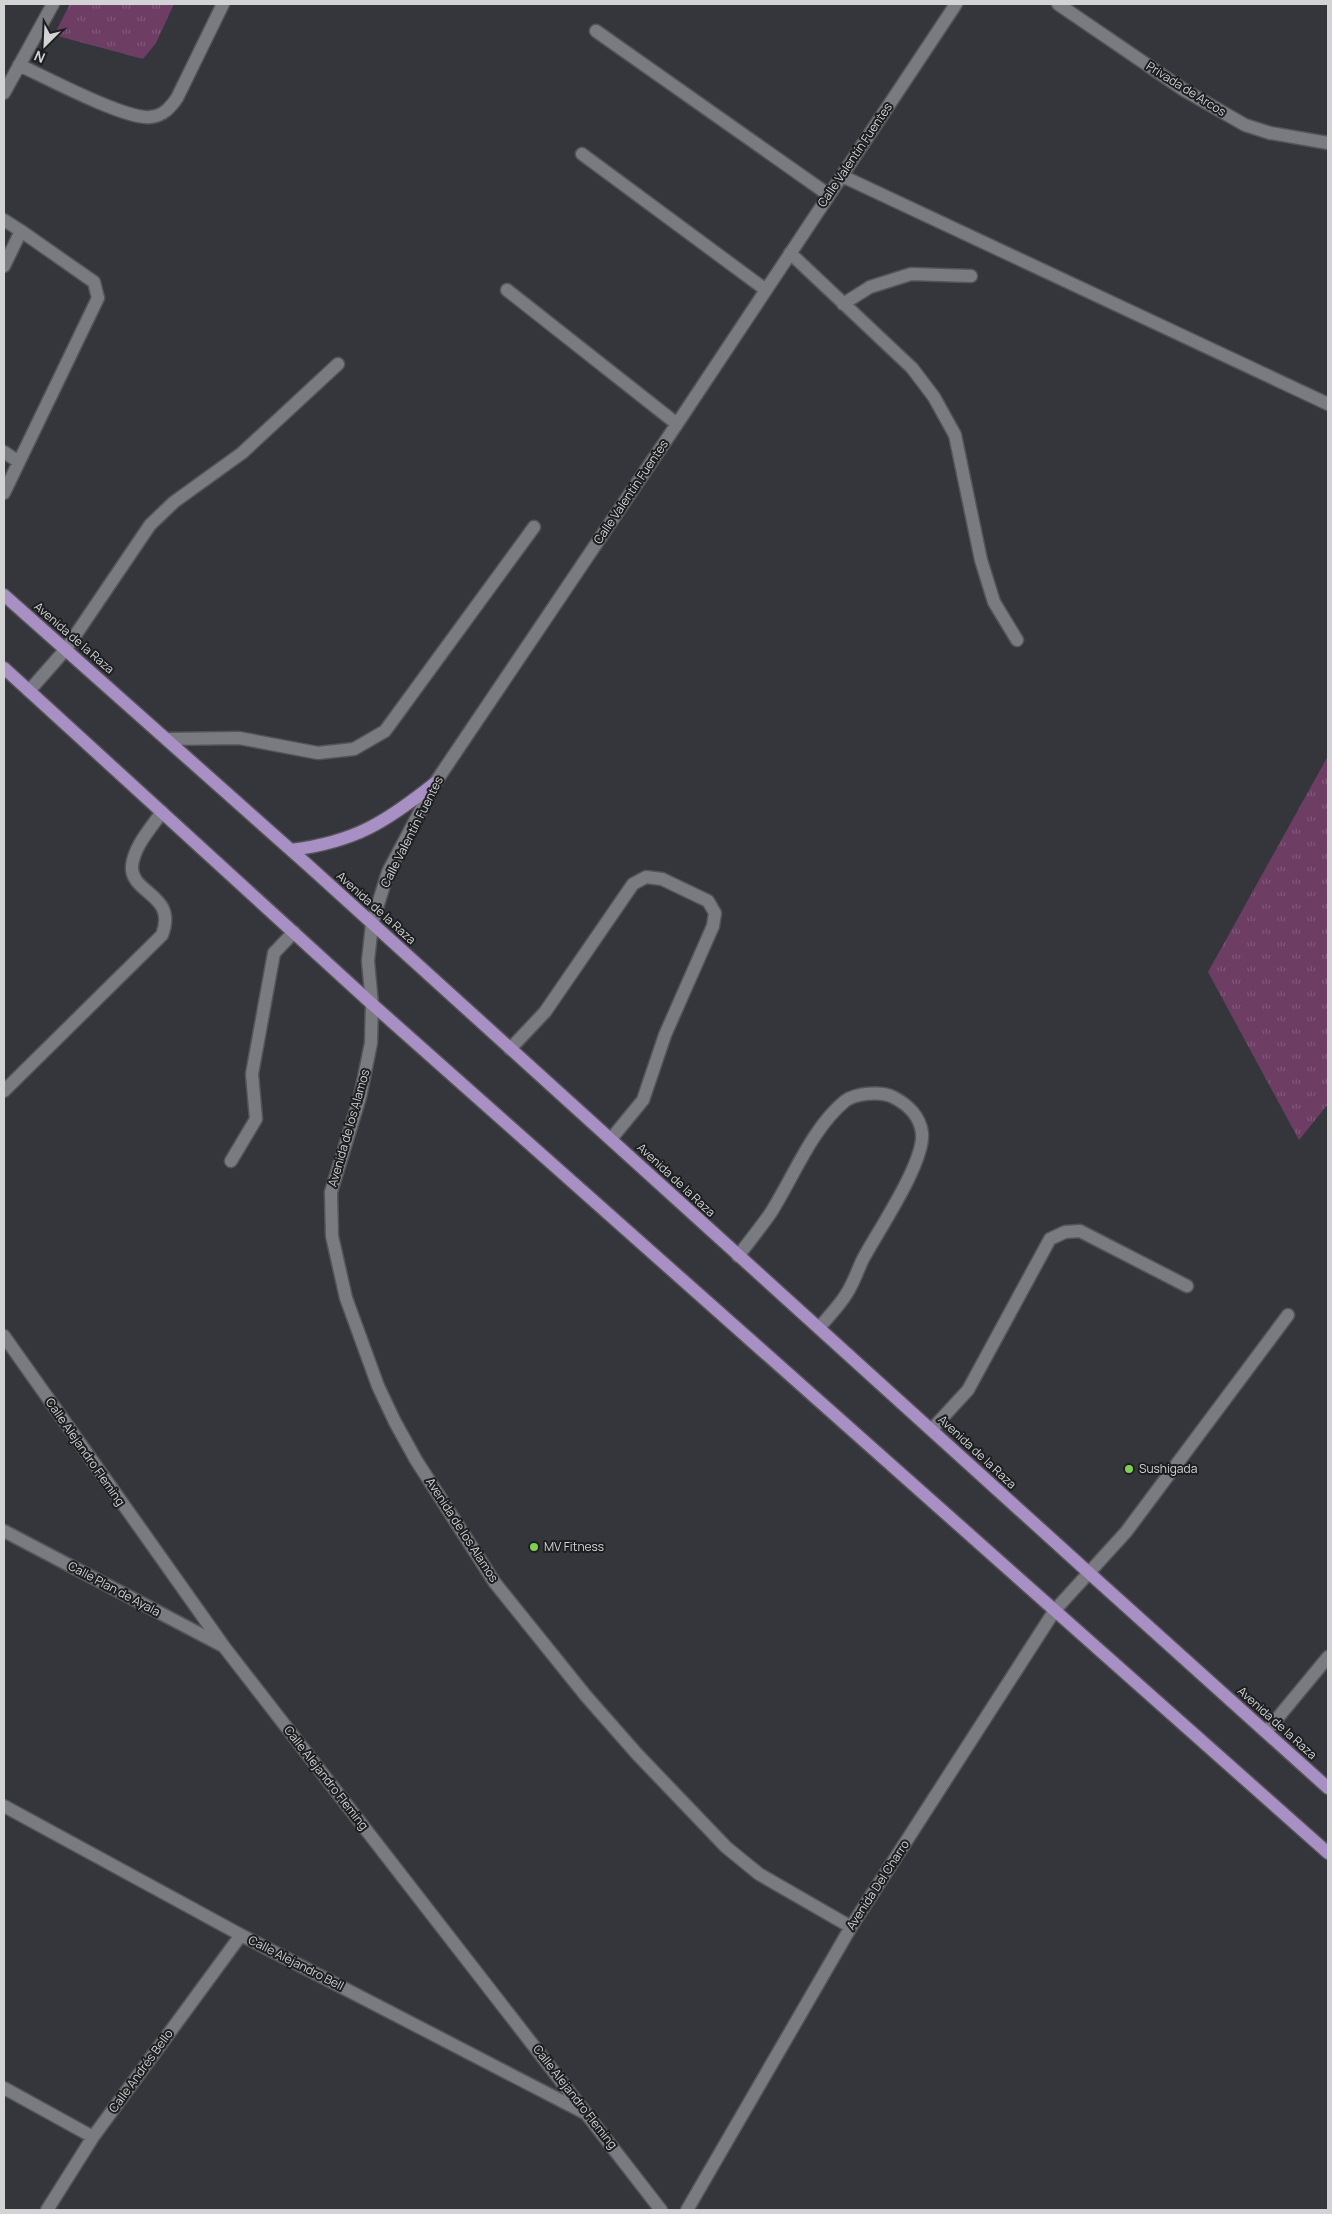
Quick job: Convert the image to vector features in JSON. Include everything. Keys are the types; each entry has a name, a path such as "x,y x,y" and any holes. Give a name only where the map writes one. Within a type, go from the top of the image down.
{"main road":[{"name":"Avenida de la Raza","path":"4,595 291,850 1328,1788"},
{"path":"4,668 372,1004 1328,1853"},
{"path":"291,850 321,846 350,838 382,822 435,782"}],"street":[{"path":"4,93 53,4"},
{"path":"19,65 125,113 149,117 162,114 178,98 224,4"},
{"name":"Calle Valentín Fuentes","path":"372,1004 368,960 372,924 388,872 435,782 677,424 956,4"},
{"name":"Privada de Arcos","path":"1058,4 1184,90 1245,125 1270,133 1328,143"},
{"path":"596,31 829,195"},
{"path":"582,154 766,290"},
{"path":"842,176 1328,404"},
{"path":"4,220 94,282 98,298 4,493"},
{"path":"4,266 21,231"},
{"path":"790,253 912,368 934,397 955,435 981,560 994,602 1017,640"},
{"path":"844,304 870,287 911,274 971,276"},
{"path":"507,290 677,424"},
{"path":"29,691 66,649 150,525 174,502 242,453 338,364"},
{"path":"4,452 19,462"},
{"path":"167,739 239,738 318,753 354,749 385,731 534,528"},
{"path":"4,1091 162,934 167,922 163,907 138,882 132,868 138,850 162,812"},
{"path":"510,1049 545,1012 633,884 646,877 662,879 708,901 715,913 713,926 665,1036 643,1100 611,1139"},
{"path":"231,1161 256,1119 252,1074 274,953 294,932"},
{"name":"Avenida de los Alamos","path":"372,1004 372,1043 360,1097 331,1192 332,1236 346,1298 378,1386 395,1422 495,1583 580,1688 637,1754 726,1847 758,1874 851,1927"},
{"path":"738,1256 770,1213 834,1110 848,1099 864,1094 891,1096 906,1106 919,1118 922,1134 921,1148 913,1170 862,1261 848,1292 819,1328"},
{"path":"932,1429 968,1390 1050,1239 1065,1232 1080,1231 1187,1286"},
{"name":"Avenida Del Charro","path":"687,2210 851,1927 1055,1610 1126,1532 1288,1315"},
{"name":"Calle Alejandro Fleming","path":"4,1336 225,1648 590,2116 661,2210"},
{"name":"Calle Plan de Ayala","path":"4,1531 225,1648"},
{"path":"1266,1732 1328,1657"},
{"name":"Calle Alejandro Bell","path":"4,1806 241,1935 590,2116"},
{"name":"Calle Andrés Bello","path":"47,2210 93,2137 241,1935"},
{"path":"4,2088 93,2137"}],"green space":[{"path":"70,4 174,4 156,43 143,59 54,35"},
{"path":"1328,756 1328,1104 1299,1140 1208,972"}],"place":[{"name":"Sushigada","path":"1129,1469"},
{"name":"MV Fitness","path":"534,1547"}]}
